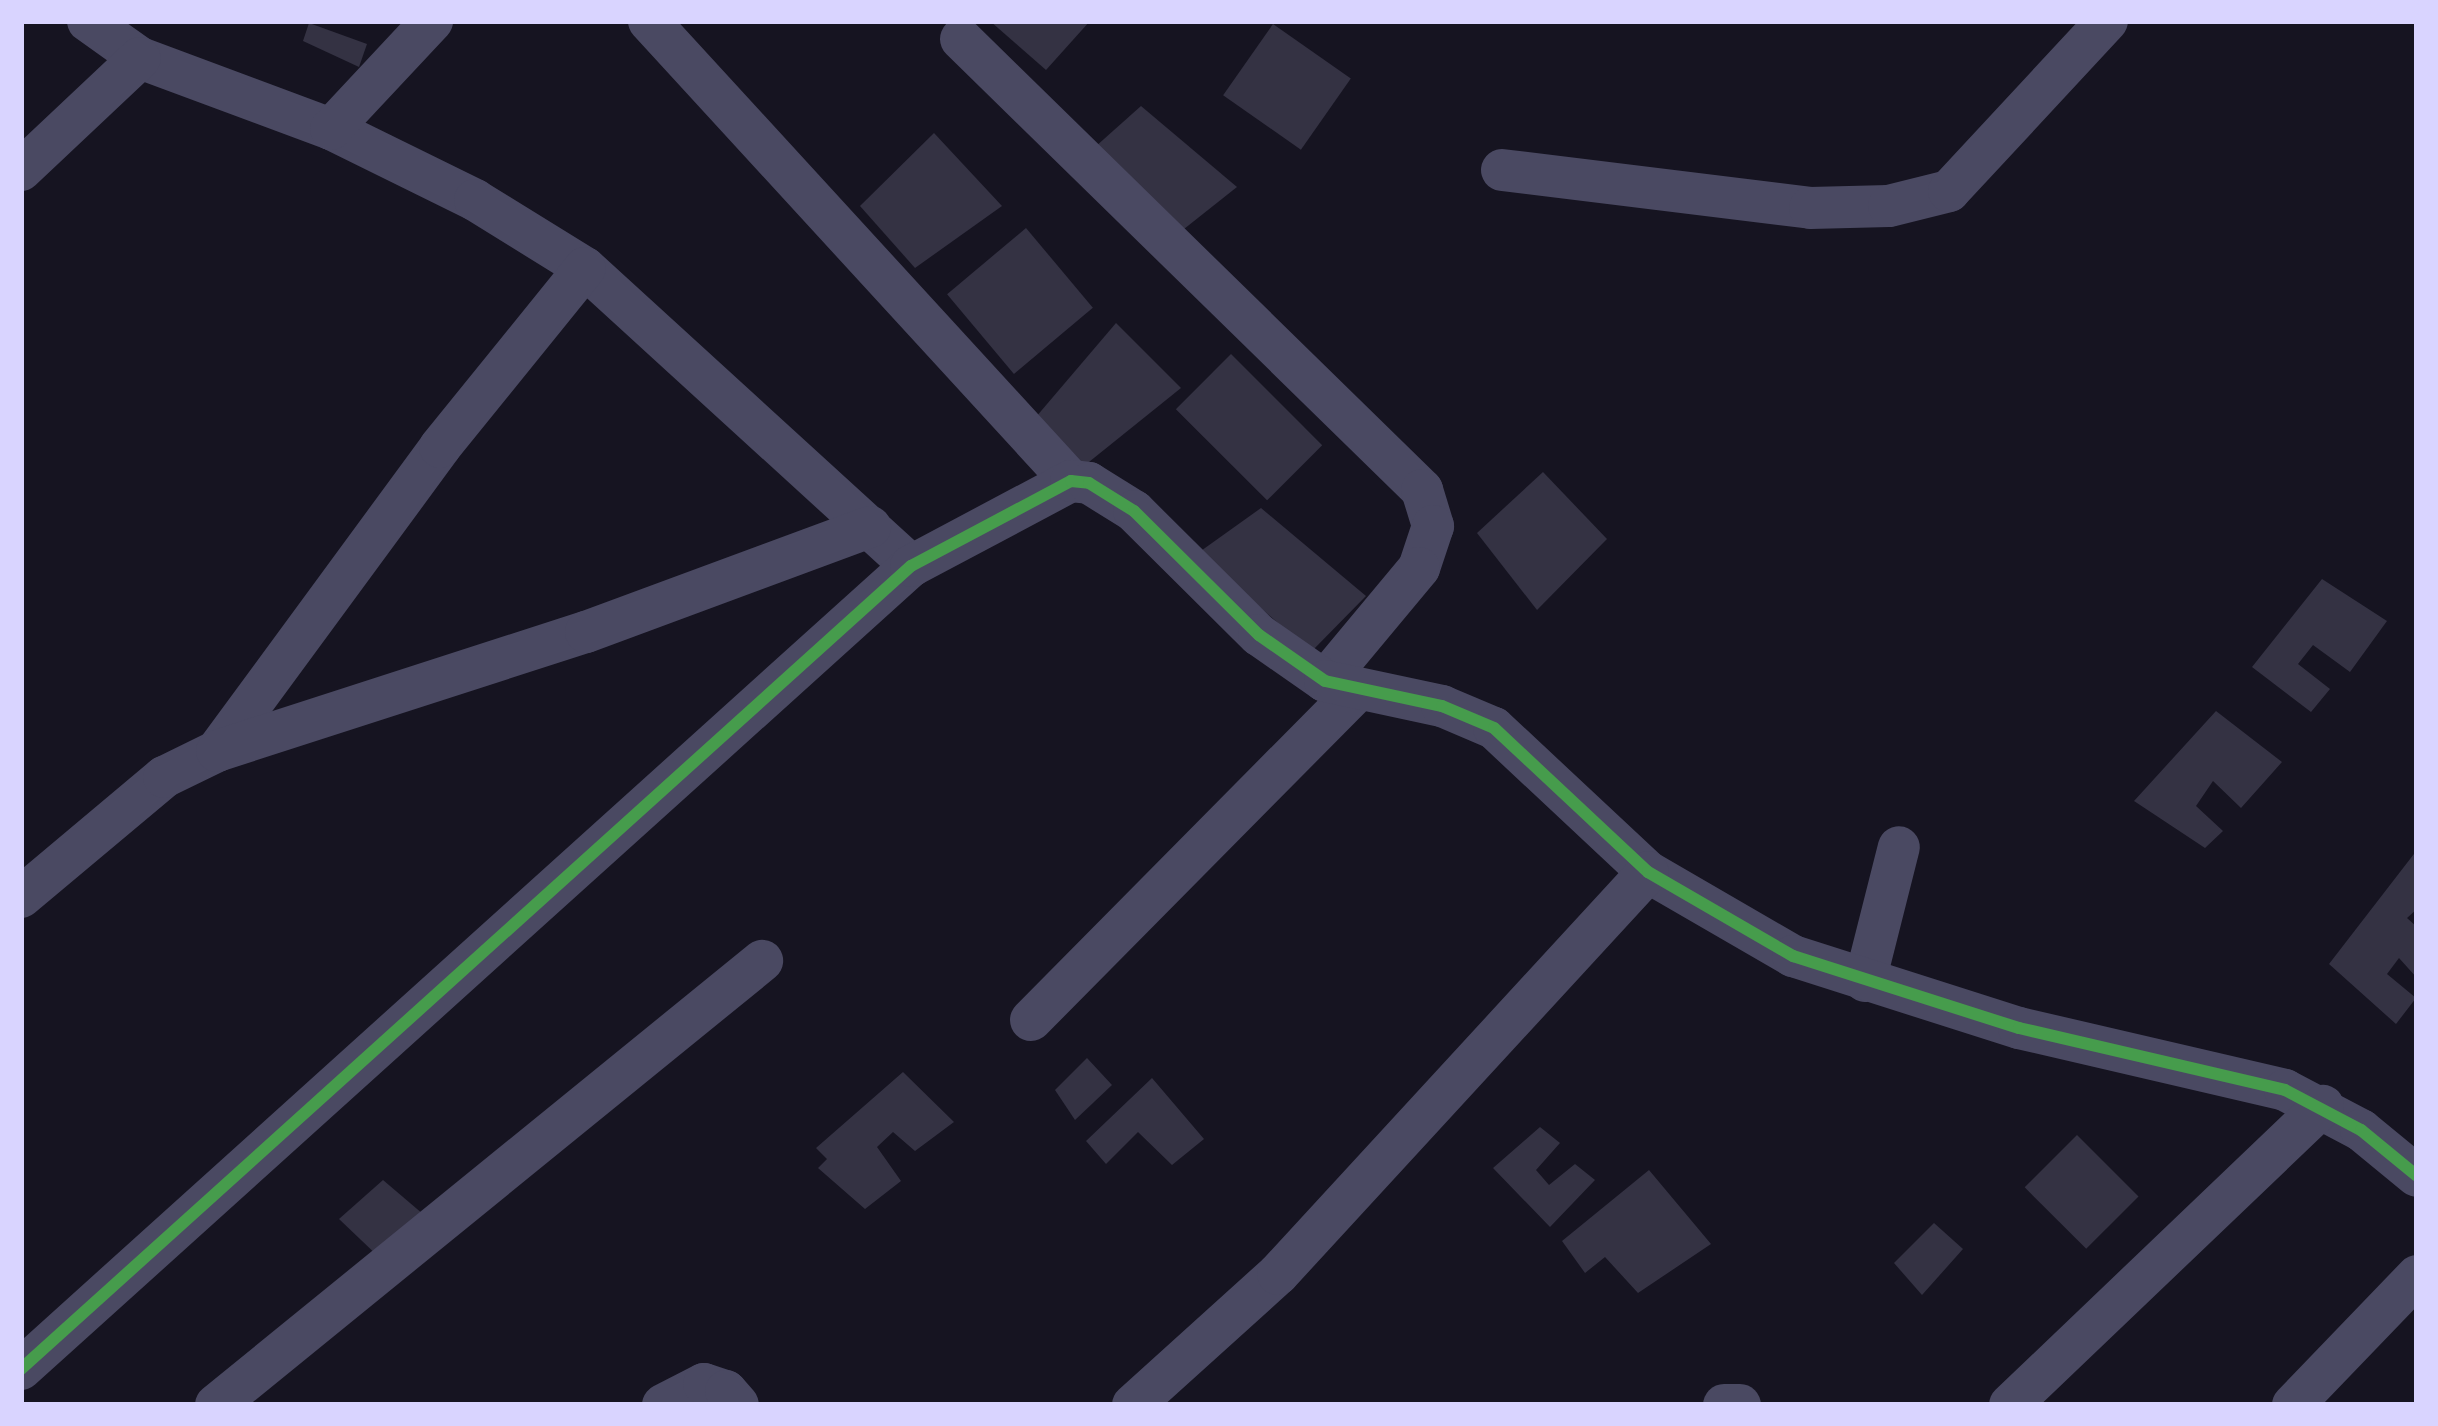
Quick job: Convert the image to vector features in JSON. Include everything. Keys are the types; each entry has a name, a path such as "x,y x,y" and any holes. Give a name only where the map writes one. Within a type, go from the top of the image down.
{"street":[{"path":"88,21 140,58 331,129 475,200 585,268 911,566"},
{"path":"331,129 431,21"},
{"path":"649,21 1071,481"},
{"path":"1502,170 1810,208 1889,206 1948,191 2107,21"},
{"path":"961,39 1422,490 1433,526 1419,568 1341,686 1031,1020"},
{"path":"21,170 140,58"},
{"path":"217,752 440,447 585,268"},
{"path":"21,1369 911,566 1071,481 1089,483 1134,511 1259,634 1341,686 1442,706 1494,728 1648,872 1792,956 1865,981 2324,1106 2417,1176"},
{"path":"21,897 164,777 217,752 608,624 870,527"},
{"path":"1865,981 1899,847"},
{"path":"1133,1405 1278,1274 1648,872"},
{"path":"216,1405 762,961"},
{"path":"2010,1405 2324,1106"},
{"path":"2293,1405 2417,1276"},
{"path":"663,1405 704,1384 726,1390 737,1405"},
{"path":"1724,1405 1740,1405"}],"building":[{"path":"990,21 1090,21 1046,70"},
{"path":"309,23 367,44 359,67 303,41"},
{"path":"1273,24 1351,78 1301,150 1223,95"},
{"path":"1141,106 1237,187 1184,229 1095,147"},
{"path":"934,133 1002,206 915,268 860,206"},
{"path":"1026,228 1093,308 1014,374 947,294"},
{"path":"1116,323 1181,388 1079,470 1030,424"},
{"path":"1231,354 1322,445 1267,500 1176,409"},
{"path":"1543,472 1607,539 1537,610 1477,533"},
{"path":"1261,508 1366,596 1311,652 1198,553"},
{"path":"2322,579 2387,621 2350,672 2313,645 2298,664 2330,689 2311,712 2252,667"},
{"path":"2216,711 2282,762 2241,808 2213,781 2196,806 2223,831 2205,848 2134,801"},
{"path":"2417,850 2417,909 2407,918 2417,927 2417,978 2399,958 2387,974 2416,998 2396,1024 2329,964"},
{"path":"1087,1058 1112,1085 1075,1120 1055,1090"},
{"path":"903,1072 954,1122 915,1151 893,1132 877,1147 901,1181 865,1209 818,1168 827,1159 816,1148"},
{"path":"1152,1078 1204,1139 1172,1165 1138,1132 1106,1164 1086,1141"},
{"path":"1540,1127 1560,1143 1536,1170 1549,1185 1575,1164 1595,1180 1550,1227 1493,1168"},
{"path":"2077,1135 2139,1197 2086,1249 2025,1187"},
{"path":"1649,1170 1711,1244 1638,1293 1605,1257 1585,1273 1562,1241"},
{"path":"383,1180 430,1220 382,1260 339,1219"},
{"path":"1934,1223 1963,1249 1922,1295 1894,1263"}],"cycle path":[{"path":"21,1369 911,566 1071,481 1089,483 1134,511 1259,635 1325,681 1442,706 1494,728 1648,872 1793,956 2019,1028 2285,1090 2361,1130 2417,1176"}]}
